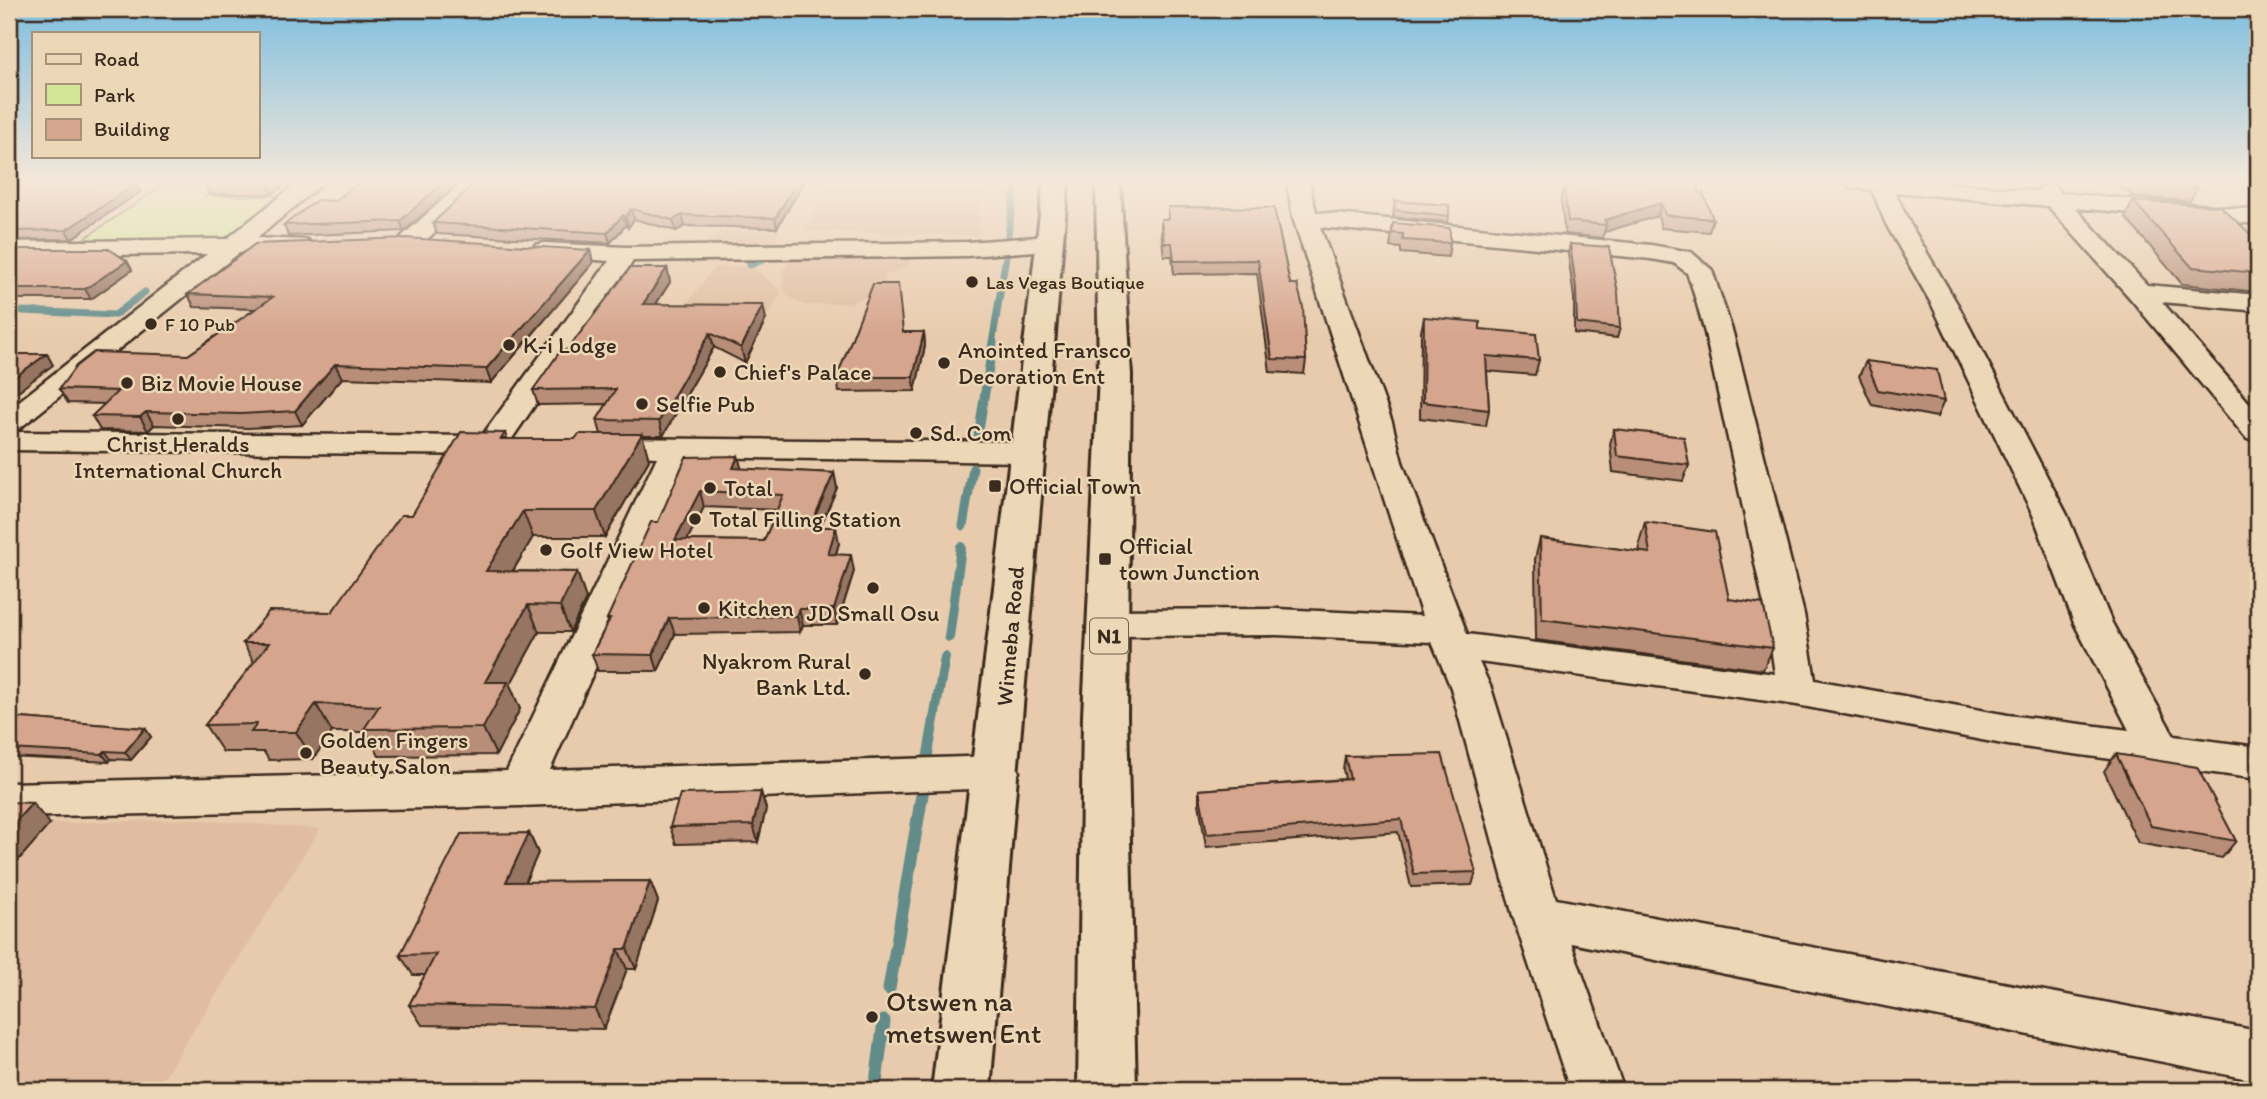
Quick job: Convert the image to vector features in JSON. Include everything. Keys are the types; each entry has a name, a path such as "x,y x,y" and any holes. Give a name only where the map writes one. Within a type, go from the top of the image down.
{"highway":[{"name":"Winneba Road","path":"961,1090 998,772 1018,537 1030,452 1050,233"},
{"name":"N1","path":"1107,1090 1105,716 1110,623 1115,375 1110,233"}],"street":[{"path":"9,424 252,233"},
{"path":"411,241 420,233"},
{"path":"1312,233 1377,422 1386,462 1449,638 1471,688 1537,916 1597,1090"},
{"path":"1525,233 1682,257 1699,271 1719,333 1785,614 1797,691"},
{"path":"1903,233 1945,305 2050,515 2093,623 2161,751"},
{"path":"2085,233 2247,406 2258,432"},
{"path":"384,242 438,244"},
{"path":"519,249 626,254 976,248 1049,243"},
{"path":"9,249 234,248 330,244"},
{"path":"491,446 626,254"},
{"path":"2139,292 2258,303"},
{"path":"9,441 529,446"},
{"path":"566,447 1030,452"},
{"path":"520,789 677,448"},
{"path":"1110,623 1304,622 1449,638 1797,691 2008,730 2258,763"},
{"path":"9,800 520,789 998,772"},
{"path":"1537,916 2258,1056"}],"shaded area":[{"path":"717,233 779,233 774,244 704,246"},
{"path":"884,233 978,233 978,236"},
{"path":"911,256 908,266 885,276 886,289 850,303 804,305 789,297 784,290 783,270 793,257"},
{"path":"715,267 752,267 782,292 769,313 750,326 674,320"},
{"path":"190,819 320,829 156,1090 9,1090 9,859 37,824"}],"green space":[{"path":"92,233 237,233 226,242 79,242"}],"building":[{"path":"1163,233 1279,233 1290,284 1297,284 1303,307 1306,360 1272,359 1258,260 1174,261 1172,243 1164,243"},
{"path":"1395,233 1450,233 1450,243 1403,240 1403,234"},
{"path":"2162,233 2250,233 2258,241 2258,273 2192,267"},
{"path":"406,238 590,250 486,369 335,364 295,411 241,414 146,412 140,417 92,416 118,391 59,389 76,366 94,352 188,355 273,297 188,294 255,244"},
{"path":"1570,244 1609,247 1618,293 1620,328 1577,323"},
{"path":"9,249 109,249 127,261 85,289 9,289"},
{"path":"630,268 667,268 643,304 763,305 741,348 710,333 659,421 597,420 616,389 533,390 561,350 567,350"},
{"path":"873,284 898,284 903,332 924,332 913,377 837,377"},
{"path":"1424,317 1480,322 1480,329 1536,334 1539,360 1486,356 1489,410 1423,402"},
{"path":"9,354 47,354 9,381"},
{"path":"1866,361 1937,370 1944,401 1878,390"},
{"path":"1614,429 1684,437 1689,465 1617,456"},
{"path":"461,432 505,433 501,439 575,439 579,434 642,434 596,511 523,511 486,571 577,572 560,606 528,605 485,682 508,682 483,728 364,729 379,706 316,704 296,732 251,732 257,724 205,725 269,643 243,643 269,611 332,612 401,515 412,515"},
{"path":"738,456 733,468 834,473 810,527 836,527 828,554 851,555 834,609 799,609 797,616 669,618 653,655 592,654 610,619 607,619 651,522 658,522 686,457","holes":["700,491 783,495 764,541 675,540"]},
{"path":"1645,522 1715,532 1729,599 1763,604 1773,648 1542,619 1540,538 1650,553"},
{"path":"9,717 145,728 125,752 105,751 102,754 9,749"},
{"path":"1442,754 1476,872 1414,874 1401,819 1207,834 1199,790 1350,779 1345,756"},
{"path":"2116,754 2197,767 2236,841 2151,826"},
{"path":"761,792 753,825 670,827 680,794"},
{"path":"9,802 32,803 9,829"},
{"path":"529,833 506,882 650,881 627,949 618,949 595,1009 409,1005 436,954 400,955 461,834"}],"waterway":[{"path":"750,265 775,255"},
{"path":"992,344 1006,256"},
{"path":"23,311 115,315 145,292"},
{"path":"9,311 14,311"},
{"path":"978,436 993,342"},
{"path":"963,526 973,468"},
{"path":"949,637 961,547"},
{"path":"926,765 945,657"},
{"path":"922,791 923,787"},
{"path":"889,989 923,789"},
{"path":"875,1090 884,1021"}],"place":[{"name":"Las Vegas Boutique","path":"972,282"},
{"name":"F 10 Pub","path":"151,324"},
{"name":"K-i Lodge","path":"509,345"},
{"name":"Anointed Fransco Decoration Ent","path":"944,363"},
{"name":"Chief's Palace","path":"720,372"},
{"name":"Biz Movie House","path":"127,383"},
{"name":"Selfie Pub","path":"642,404"},
{"name":"Christ Heralds International Church","path":"178,419"},
{"name":"Sd. Com","path":"916,433"},
{"name":"Official Town","path":"995,486"},
{"name":"Total","path":"710,488"},
{"name":"Total Filling Station","path":"695,519"},
{"name":"Golf View Hotel","path":"546,550"},
{"name":"Official town Junction","path":"1105,559"},
{"name":"JD Small Osu","path":"873,588"},
{"name":"Kitchen","path":"704,608"},
{"name":"Nyakrom Rural Bank Ltd.","path":"865,674"},
{"name":"Golden Fingers Beauty Salon","path":"306,753"},
{"name":"Otswen na metswen Ent","path":"872,1017"}]}
